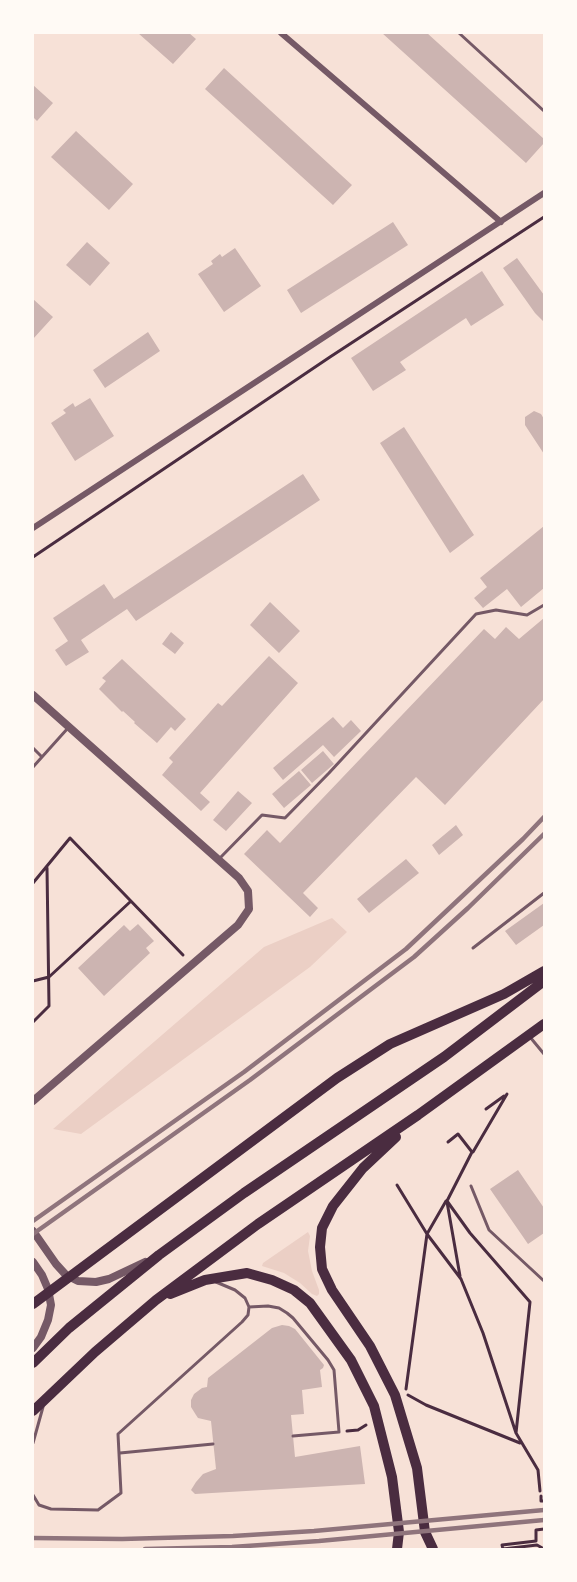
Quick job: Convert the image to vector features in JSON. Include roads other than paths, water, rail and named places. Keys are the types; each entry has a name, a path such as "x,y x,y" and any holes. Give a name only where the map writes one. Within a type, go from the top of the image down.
{"main road":[{"path":"33,1304 337,1078 390,1044 504,994 544,971"},
{"path":"33,1363 69,1328 159,1255 243,1193 444,1058 544,981"},
{"path":"33,1411 95,1352 156,1300 258,1224 418,1115 544,1024"},
{"path":"418,1115 363,1168 333,1206 322,1228 320,1247 322,1269 332,1290 370,1347 395,1395 417,1468 425,1532 433,1549"},
{"path":"156,1300 205,1280 247,1273 272,1280 294,1290 310,1303 351,1360 374,1406 392,1477 399,1532 397,1549"}],"street":[{"path":"281,33 501,222"},
{"path":"33,528 544,194"},
{"path":"33,695 239,878 248,891 249,909 238,925 33,1101"},
{"path":"33,1231 56,1264 66,1275 78,1281 109,1280 159,1255"},
{"path":"33,1262 48,1289 51,1305 48,1320 33,1348"}],"lane":[{"path":"459,33 544,111"},
{"path":"219,859 262,815 285,818 476,614 496,610 527,615 544,605"},
{"path":"33,767 69,726"},
{"path":"33,748 42,757"},
{"path":"473,948 544,893"},
{"path":"529,1035 544,1054"},
{"path":"471,1186 489,1230 544,1281"},
{"path":"33,1495 39,1504 51,1509 98,1510 120,1492 118,1434 248,1315 249,1307 245,1298 222,1284 205,1280"},
{"path":"249,1307 268,1306 287,1312 328,1359 334,1370 339,1432 293,1436"},
{"path":"33,1443 45,1399"},
{"path":"119,1453 213,1444"}],"railway":[{"path":"33,1221 244,1072 406,949 544,817"},
{"path":"33,1234 250,1080 414,957 544,834"},
{"path":"33,1538 122,1539 233,1536 544,1510"},
{"path":"145,1549 232,1547 319,1541 544,1520"}]}
